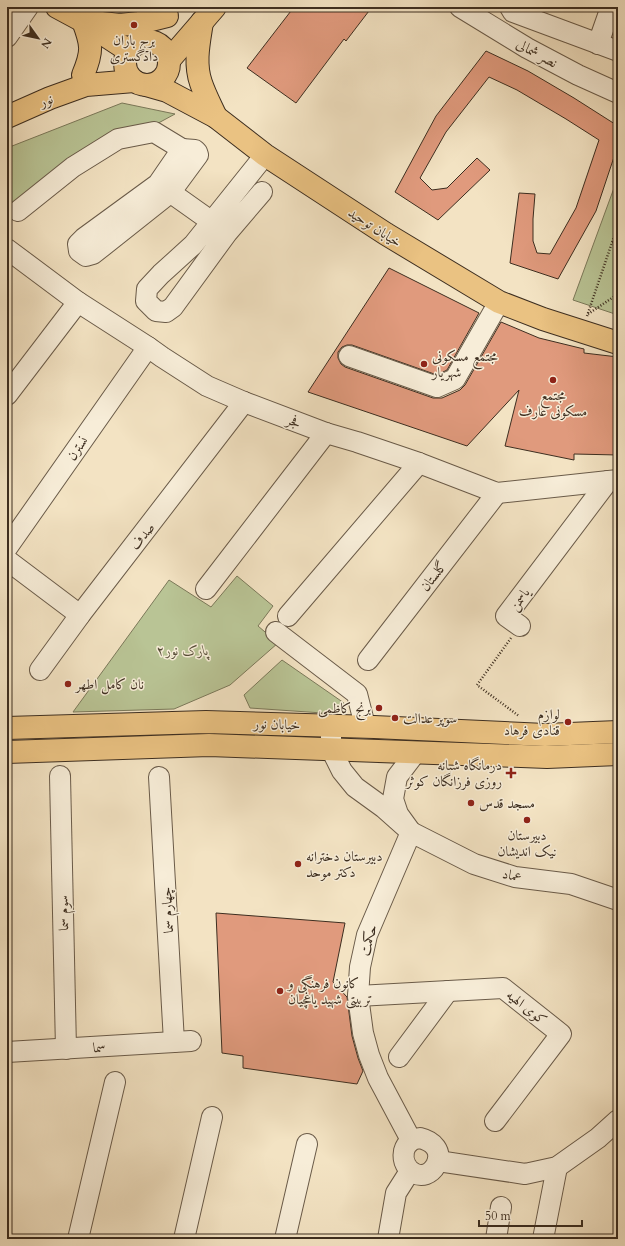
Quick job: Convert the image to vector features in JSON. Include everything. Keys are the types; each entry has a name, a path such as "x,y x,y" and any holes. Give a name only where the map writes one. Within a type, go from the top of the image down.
{"main road":[{"path":"57,7 83,21 134,71 154,84 162,80 168,66 208,14"},
{"path":"83,21 120,25 139,23 171,12"},
{"path":"148,41 171,12"},
{"path":"208,14 197,55 198,68 201,83 216,117"},
{"path":"83,21 90,39 91,50 84,80 134,71"},
{"path":"134,71 132,47 148,41 159,44 168,54 168,66 216,117"},
{"name":"خیابان توحید","path":"134,71 167,91 216,117 265,155 402,244 499,302 543,319 585,323 618,343"},
{"name":"نور","path":"7,102 20,96 84,80"},
{"name":"نور","path":"7,116 50,98 84,80"},
{"name":"خیابان نور","path":"7,728 206,722 365,726 545,736 618,732"},
{"name":"خیابان نور","path":"7,752 209,745 547,757 618,754"}],"street":[{"path":"7,37 28,7"},
{"name":"نصر شمالی","path":"460,7 527,48 578,75 618,93"},
{"path":"598,44 612,7"},
{"path":"512,10 618,51"},
{"path":"18,211 73,167 118,139 154,132 182,149 164,188 219,228"},
{"path":"219,228 265,155"},
{"path":"219,228 262,192"},
{"name":"فجر","path":"7,248 78,302 162,357 207,386 244,402 326,433 419,463 497,493 613,480"},
{"path":"7,395 78,302"},
{"path":"349,356 437,387 455,379 499,302"},
{"name":"نسترن","path":"7,548 148,347"},
{"name":"صدف","path":"40,670 80,615 244,402"},
{"path":"206,589 326,433"},
{"path":"288,616 419,463"},
{"name":"یاسمن","path":"520,626 506,616 613,480"},
{"name":"گلستان","path":"368,660 497,493"},
{"path":"7,560 80,615"},
{"path":"276,632 357,694 365,726"},
{"path":"331,726 331,749 342,771 355,787 384,808 411,832"},
{"path":"411,832 398,814 393,799 397,777 416,752"},
{"name":"سوم سما","path":"60,776 66,1049"},
{"name":"چهارم سما","path":"160,777 182,1042"},
{"name":"عماد","path":"411,832 474,864 515,877 571,884 618,900"},
{"name":"حکمت","path":"411,832 367,935 360,967 358,996 363,1033 369,1055 378,1078 411,1140"},
{"name":"کوی الهیه","path":"358,996 502,988 561,1034 496,1121"},
{"path":"399,1057 448,991"},
{"name":"سما","path":"7,1052 182,1042"},
{"path":"78,1239 115,1082"},
{"path":"184,1239 212,1117"},
{"path":"438,1161 525,1174 557,1166 598,1138 618,1120"},
{"path":"420,1138 426,1140 434,1145 438,1152 438,1161 434,1168 428,1173 421,1175 415,1174 405,1165 403,1156 405,1147 411,1140 420,1138"},
{"path":"285,1239 307,1144"},
{"path":"543,1239 557,1166"},
{"path":"388,1239 396,1193 410,1171"},
{"path":"496,1239 501,1207"}],"path":[{"path":"585,323 618,225"},
{"path":"612,242 618,243"},
{"path":"585,323 618,294"},
{"name":"یاسمن","path":"520,626 477,685 520,717"}],"green space":[{"path":"122,103 175,114 24,196 7,207 7,148"},
{"path":"618,177 618,315 573,300"},
{"name":"پارک نور۲","path":"237,576 273,606 258,626 278,643 230,685 174,709 73,712 169,580 211,607"},
{"path":"282,660 344,703 337,714 250,708 244,695"}],"building":[{"path":"97,7 151,7 137,11 120,12 101,10"},
{"path":"294,7 372,7 346,41 344,39 296,103 247,68"},
{"path":"486,51 528,71 618,126 618,145 596,211 558,279 510,263 519,193 535,194 533,241 537,253 550,254 576,208 599,140 517,90 489,77 446,132 420,178 432,190 447,188 477,158 490,170 438,220 395,192 436,116"},
{"name":"مجتمع مسکونی شهریار","path":"389,268 479,313 447,370 437,375 352,345 342,347 338,352 338,358 341,364 345,367 433,398 442,398 460,390 465,385 501,322 539,338 584,349 584,353 618,357 618,455 574,454 574,460 505,446 519,390 467,446 308,392"},
{"name":"کانون فرهنگی و تربیتی شهید یاغچیان","path":"216,913 345,923 333,982 347,997 352,1036 363,1071 357,1084 243,1068 243,1056 222,1053"}],"place":[{"name":"برج باران دادگستری","path":"134,25"},
{"name":"مجتمع مسکونی شهریار","path":"424,364"},
{"name":"مجتمع مسکونی عارف","path":"553,380"},
{"name":"نان کامل اطهر","path":"68,684"},
{"name":"برنج کاظمی","path":"379,708"},
{"name":"سوپر عدالت","path":"395,718"},
{"name":"لوازم قنادی فرهاد","path":"568,722"},
{"name":"درمانگاه شبانه روزی فرزانگان کوثر","path":"511,773"},
{"name":"مسجد قدس","path":"471,803"},
{"name":"دبیرستان نیک اندیشان","path":"527,820"},
{"name":"دبیرستان دخترانه دکتر موحد","path":"298,864"},
{"name":"کانون فرهنگی و تربیتی شهید یاغچیان","path":"280,991"}]}
